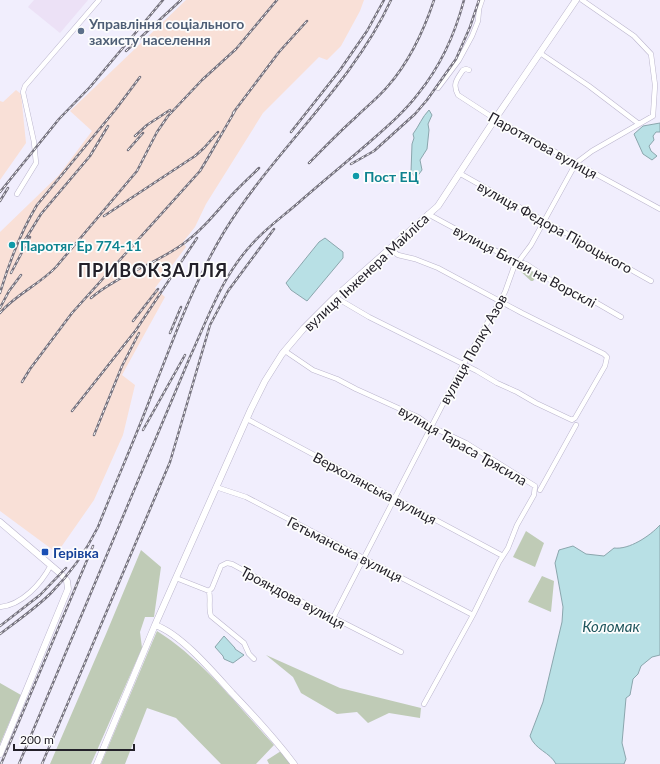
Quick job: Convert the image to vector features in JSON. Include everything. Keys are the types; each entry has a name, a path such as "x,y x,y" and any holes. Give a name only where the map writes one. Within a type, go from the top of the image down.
{"street":[{"path":"17,194 36,163 34,143 23,92 25,86 99,0"},
{"path":"438,88 459,60 472,36 478,21 479,9 482,0"},
{"name":"вулиця Інженера Майліса","path":"97,764 176,578 246,419 265,381 285,351 304,328 335,297 438,206 576,0"},
{"name":"вулиця Полку Азов","path":"333,618 463,365 505,292 515,264 531,246 576,163 592,151 653,116 655,86 651,54 634,36 582,0"},
{"path":"540,53 639,124"},
{"name":"Паротягова вулиця","path":"469,70 463,70 455,84 455,89 458,95 495,119 660,209"},
{"name":"вулиця Федора Піроцького","path":"459,173 651,281"},
{"name":"вулиця Битви на Ворсклі","path":"428,214 511,259 519,261 564,289 595,302 621,317"},
{"path":"335,297 369,317 477,371 503,387 517,392 572,420 575,418 605,366 607,357 604,354 438,268 415,258 398,255 390,249"},
{"name":"вулиця Тараса Трясила","path":"285,351 313,370 337,379 407,411 432,427 466,444 535,486 534,495 517,525 508,548 503,556"},
{"name":"Верхолянська вулиця","path":"246,419 503,556"},
{"path":"540,490 576,425"},
{"name":"Гетьманська вулиця","path":"216,487 246,497 473,615"},
{"path":"0,522 61,574 67,581 68,589 0,754"},
{"path":"424,704 473,615 503,556"},
{"name":"Трояндова вулиця","path":"209,591 221,566 227,563 232,564 333,618 401,652"},
{"path":"0,607 7,606 21,600 44,577 51,566"},
{"path":"176,578 209,591 209,612 211,616 244,643 254,659"},
{"path":"155,626 171,634 200,657 277,741 294,764"}],"shaded area":[{"path":"34,0 88,0 60,33 28,7"},
{"path":"186,0 364,0 360,11 341,46 327,60 319,57 263,113 206,204 195,227 183,242 186,247 155,288 165,297 122,375 135,385 123,435 94,500 57,553 0,511 0,232 59,175 92,131 70,111"},
{"path":"16,90 21,94 26,143 0,180 0,101 3,102"},
{"path":"520,264 530,268 536,277 533,281 531,281 518,269"},
{"path":"526,531 544,543 535,567 513,557"},
{"path":"141,550 161,567 154,617 145,617 140,632 142,648 91,764 50,764 106,634"},
{"path":"542,576 554,581 551,612 528,602"},
{"path":"157,631 189,655 204,669 274,745 256,764 221,764 176,718 147,708 125,764 101,764"},
{"path":"266,655 340,688 421,708 420,718 389,713 368,723 357,712 337,714 301,693 293,677"},
{"path":"0,683 21,695 0,744"},
{"path":"281,751 291,764 269,764 267,760"}],"water":[{"path":"429,110 432,115 428,124 429,130 427,149 420,160 422,170 416,178 411,172 412,144 414,138 413,134"},
{"path":"660,123 660,132 656,132 653,136 654,140 649,146 651,151 657,156 652,160 643,154 634,134 643,126"},
{"path":"325,238 343,252 343,258 307,301 291,290 286,283 319,242"},
{"name":"Коломак","path":"660,525 660,655 652,657 641,666 638,674 633,679 630,695 626,698 622,743 626,759 624,764 556,764 535,745 530,736 543,702 562,622 563,607 555,563 559,550 573,546 586,554 604,556 614,548 633,545 651,534"},
{"path":"224,636 235,649 244,655 233,663 224,659 215,647"}],"railway":[{"path":"0,192 59,119 90,87 163,0"},
{"path":"126,51 181,0"},
{"path":"0,313 13,300 56,267 137,171 157,132 168,116 202,80 236,49 277,0"},
{"path":"291,132 340,70 367,31 384,0"},
{"path":"0,634 33,609 58,586 88,545 98,527 185,310 213,251 244,202 265,174 355,62 374,32 391,0"},
{"path":"309,163 380,95 396,77 403,67 426,23 434,0"},
{"path":"19,764 190,357 216,298 232,270 241,256 262,233 379,134 397,118 413,100 426,84 446,50 464,0"},
{"path":"351,164 374,151 415,114 427,100 456,59 470,27 479,0"},
{"path":"233,113 279,52 307,21"},
{"path":"0,293 25,226 37,205 116,109 140,77"},
{"path":"22,382 72,313 200,171 236,109"},
{"path":"135,136 147,125 170,110"},
{"path":"25,240 41,214 90,156 108,126"},
{"path":"104,216 195,156 218,132"},
{"path":"128,150 143,133"},
{"path":"91,298 124,276 160,258 183,244 207,223 259,168"},
{"path":"0,201 8,188"},
{"path":"42,764 170,462 210,325 228,291 274,229"},
{"path":"11,273 30,237"},
{"path":"72,411 136,330 197,238"},
{"path":"0,308 9,291 21,275"},
{"path":"133,321 158,289"},
{"path":"170,333 181,307"},
{"path":"94,435 122,366 139,333"},
{"path":"143,430 185,355"},
{"path":"1,764 93,546"},
{"path":"0,626 40,595 66,568"}],"place":[{"name":"Управління соціального захисту населення","path":"81,31"},
{"name":"Пост ЕЦ","path":"356,176"},
{"name":"Паротяг Ер 774-11","path":"12,245"},
{"name":"Герівка","path":"45,552"}],"district":[{"name":"ПРИВОКЗАЛЛЯ","path":"153,270"}]}
